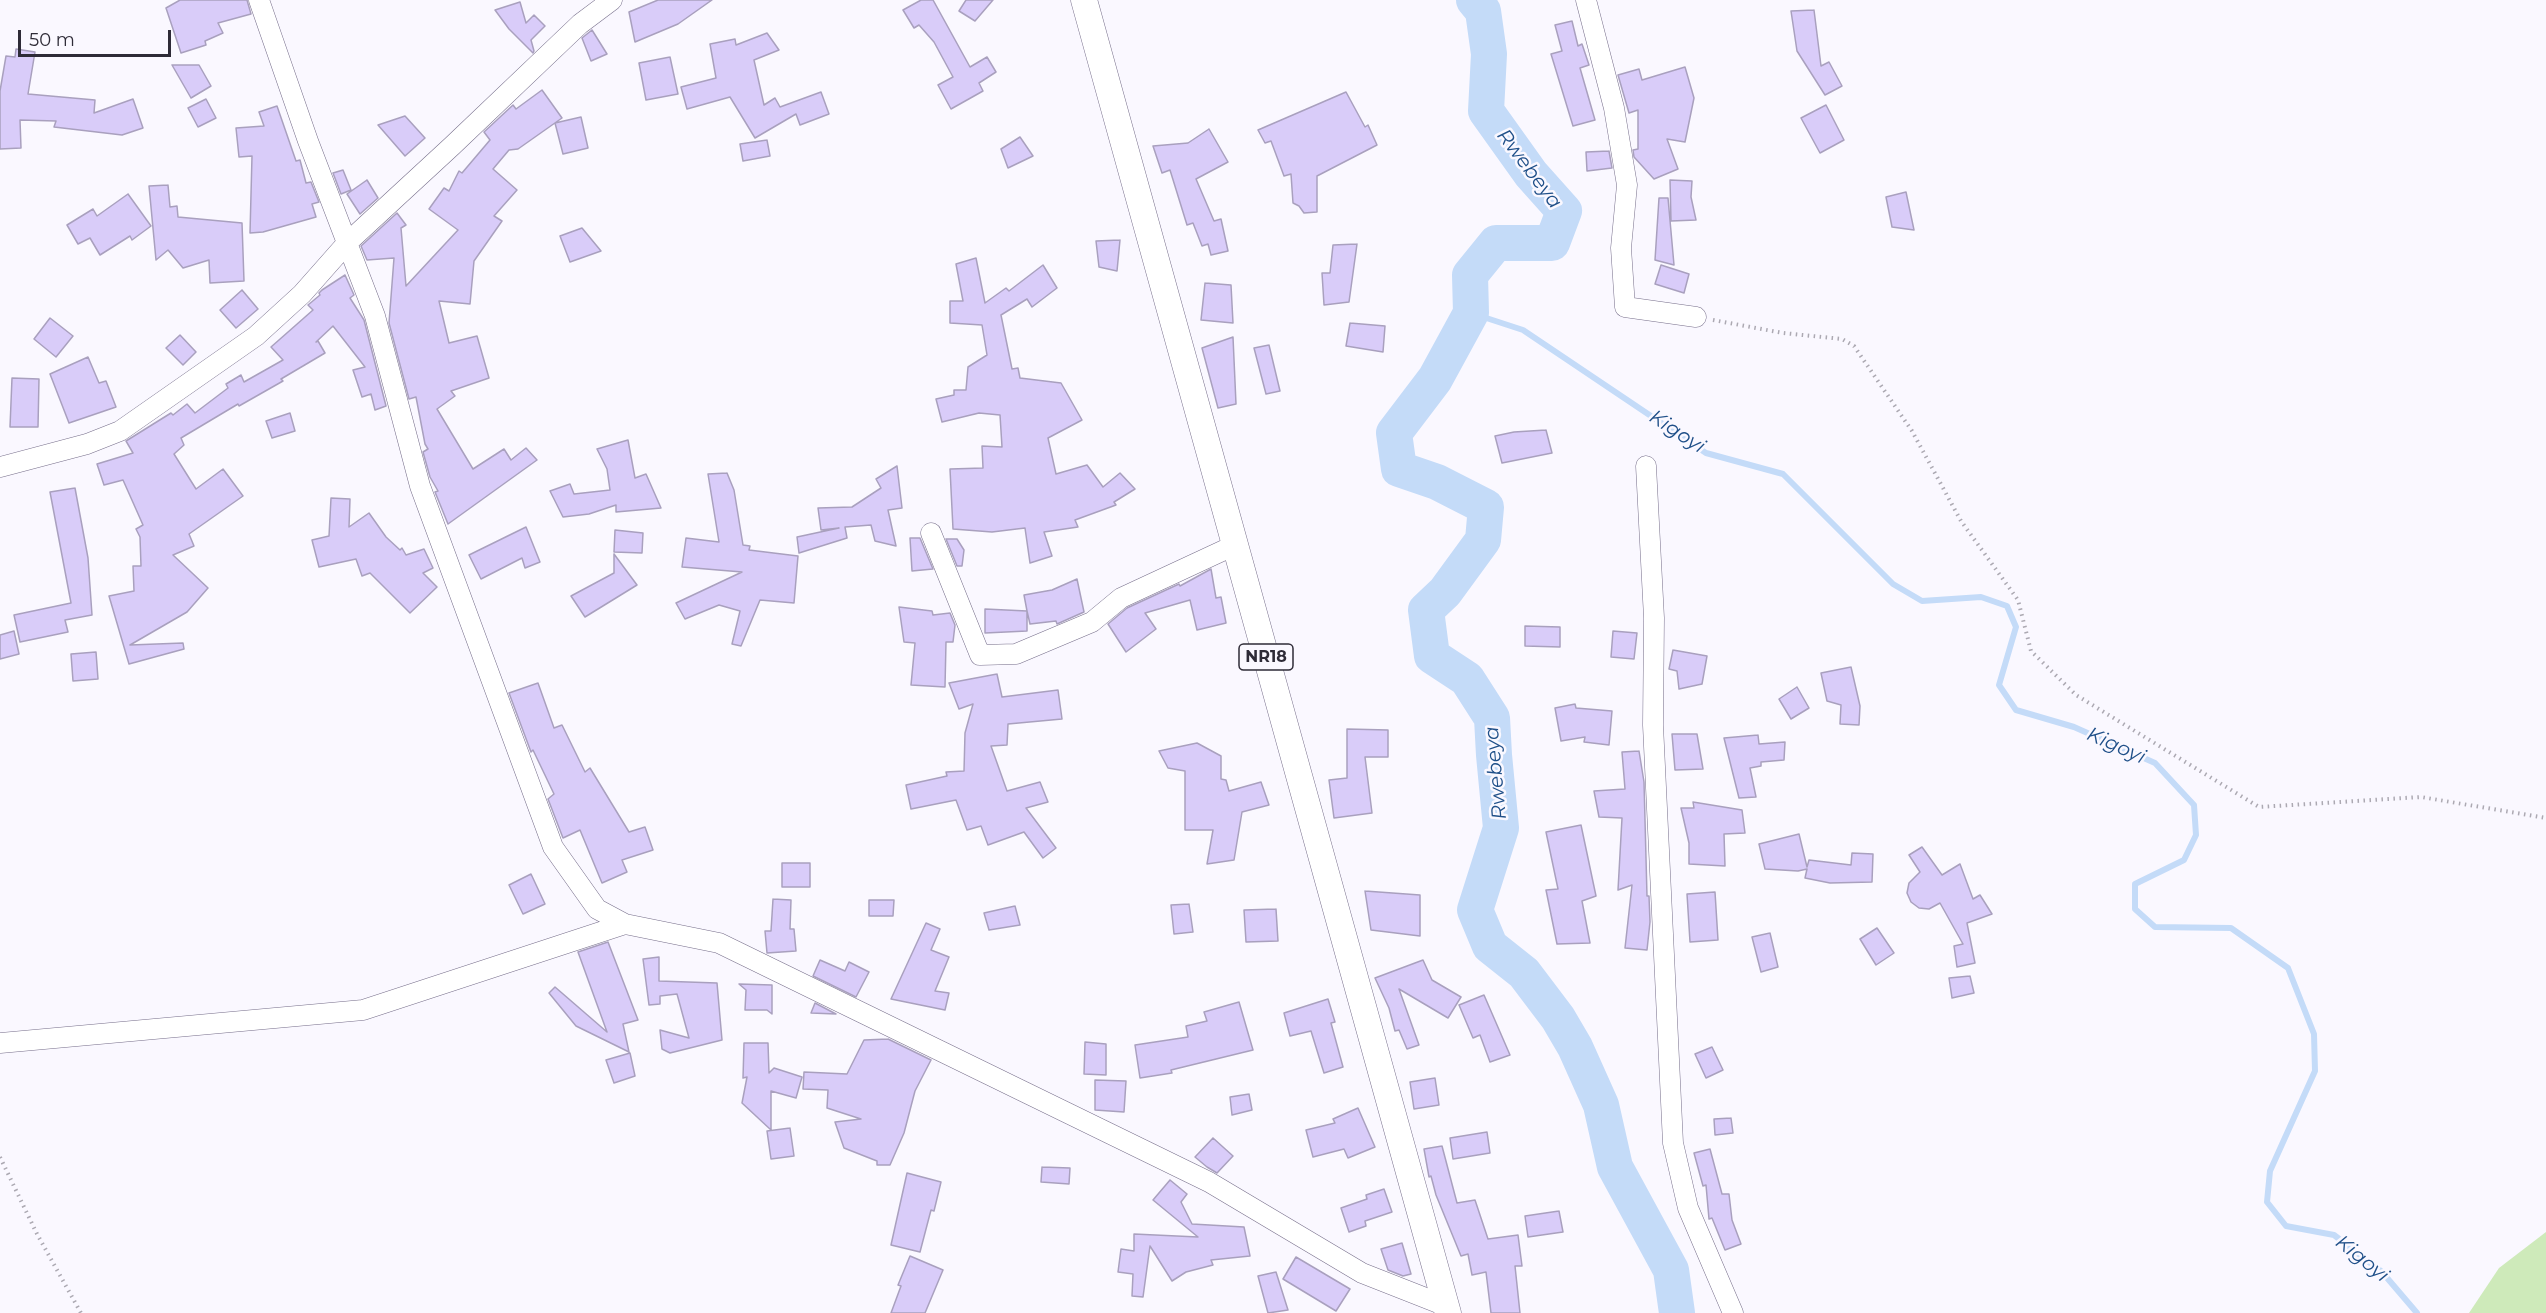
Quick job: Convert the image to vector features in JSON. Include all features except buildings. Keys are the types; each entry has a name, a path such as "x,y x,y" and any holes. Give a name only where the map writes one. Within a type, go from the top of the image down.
{"main road":[{"name":"NR18","path":"1084,0 1447,1309"}],"street":[{"path":"259,0 308,141 375,316 420,486 554,847 597,909 625,924 719,943 1209,1182 1362,1273 1447,1309"},
{"path":"0,467 87,444 120,431 256,336 302,294 348,242 580,24 612,0"},
{"path":"1586,0 1614,108 1627,185 1622,248 1624,307 1696,317"},
{"path":"1646,466 1654,618 1653,725 1673,1143 1688,1208 1733,1313"},
{"path":"931,533 980,655 1016,654 1092,622 1121,598 1235,545"},
{"path":"0,1043 363,1010 625,924"}],"path":[{"path":"1696,317 1783,333 1842,339 1854,345 1912,431 1961,521 2018,600 2031,651 2076,695 2259,807 2421,797 2546,818"},
{"path":"0,1157 37,1234 81,1313"}],"green space":[{"path":"2546,1232 2546,1313 2469,1313 2499,1268"}],"waterway":[{"name":"Rwebeya","path":"1474,0 1483,11 1489,54 1486,111 1531,174 1564,211 1552,243 1496,243 1470,275 1471,313 1435,379 1394,433 1399,469 1437,482 1486,507 1483,540 1445,592 1426,610 1432,656 1467,679 1492,718 1501,828 1475,910 1490,946 1524,973 1558,1018 1575,1047 1601,1105 1615,1167 1671,1270 1677,1313"},
{"name":"Kigoyi","path":"1471,313 1523,330 1706,453 1783,474 1893,584 1922,601 1981,597 2007,606 2016,627 1999,685 2016,710 2074,727 2155,763 2194,805 2196,835 2184,860 2135,884 2135,909 2155,927 2231,928 2288,968 2314,1034 2315,1071 2270,1171 2267,1202 2286,1226 2334,1235 2382,1272 2417,1313"}]}
